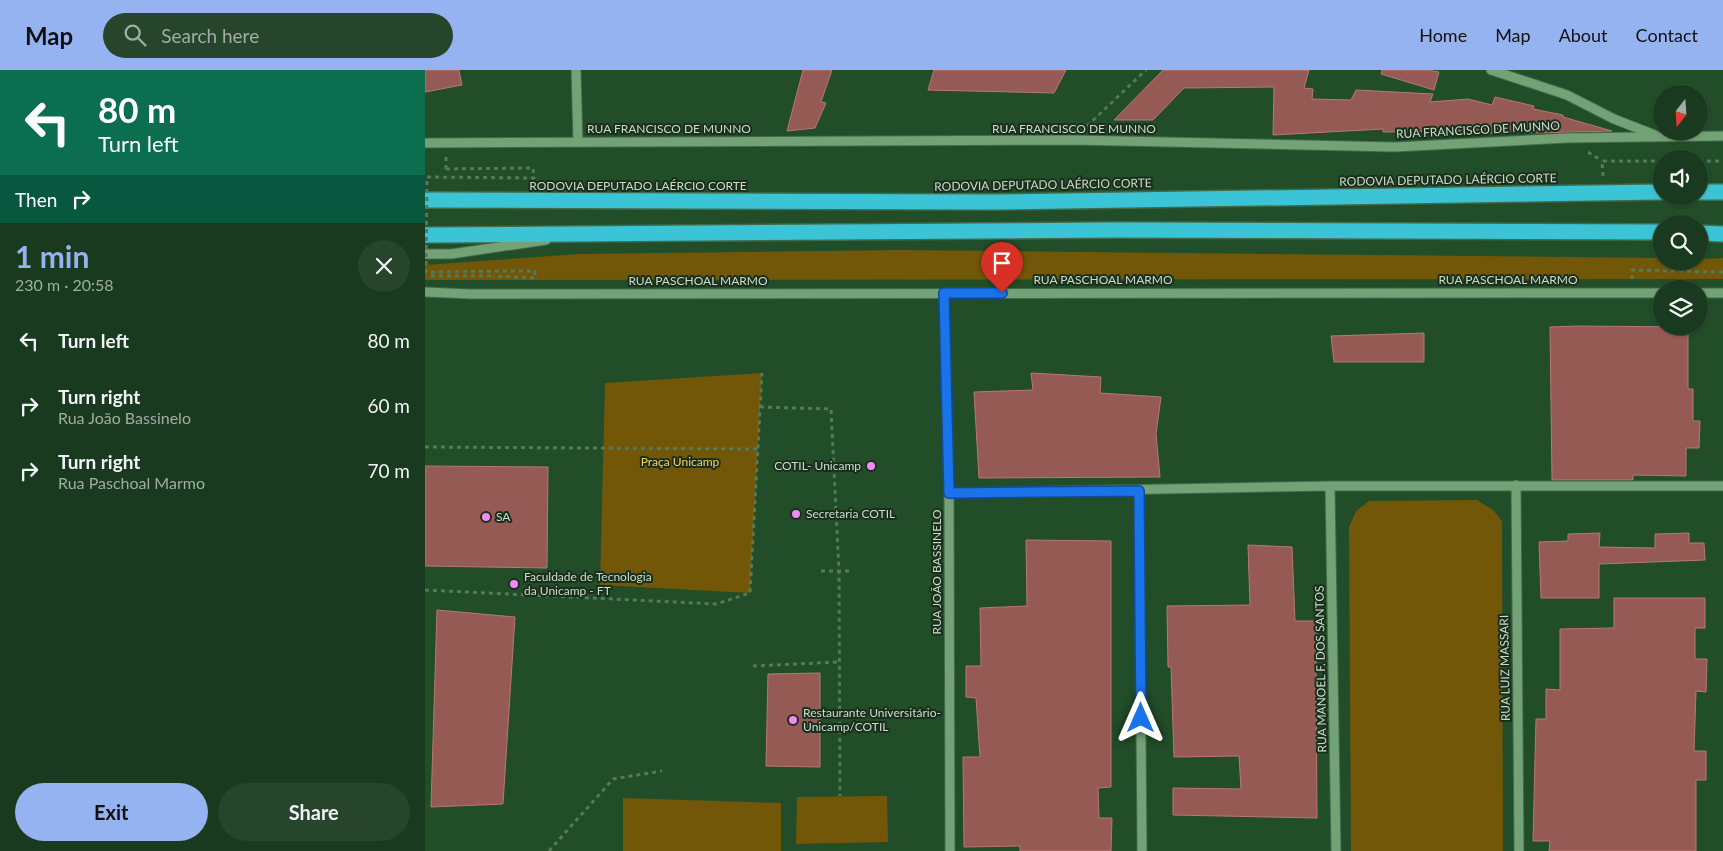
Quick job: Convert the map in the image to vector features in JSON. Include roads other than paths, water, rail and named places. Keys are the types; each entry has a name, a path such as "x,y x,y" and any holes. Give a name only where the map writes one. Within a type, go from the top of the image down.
{"highway":[{"name":"RODOVIA DEPUTADO LAÉRCIO CORTE","path":"425,200 997,202 1653,192"},
{"path":"1708,192 1723,192"},
{"path":"425,234 1116,230 1653,232"},
{"path":"1708,233 1723,234"}],"street":[{"path":"576,70 578,142"},
{"path":"1491,70 1567,95 1653,134"},
{"name":"RUA FRANCISCO DE MUNNO","path":"1708,136 1723,136"},
{"name":"RUA FRANCISCO DE MUNNO","path":"425,143 1073,140 1395,147 1567,138 1653,137"},
{"path":"425,254 451,254 592,234"},
{"name":"RUA PASCHOAL MARMO","path":"425,292 470,294 1653,293"},
{"name":"RUA JOÃO BASSINELO","path":"944,293 949,493 950,851"},
{"path":"1708,293 1723,293"},
{"name":"RUA LUIZ MASSARI","path":"1516,485 1519,851"},
{"path":"949,493 1330,486 1723,486"},
{"name":"RUA MANOEL F. DOS SANTOS","path":"1330,486 1336,851"},
{"path":"1139,491 1142,851"}],"place":[{"name":"COTIL- Unicamp","path":"871,466"},
{"name":"Secretaria COTIL","path":"796,514"},
{"name":"SA","path":"486,517"},
{"name":"Faculdade de Tecnologia da Unicamp - FT","path":"514,584"},
{"name":"Restaurante Universitário- Unicamp/COTIL","path":"793,720"}],"park label":[{"name":"Praça Unicamp","path":"680,462"}]}
